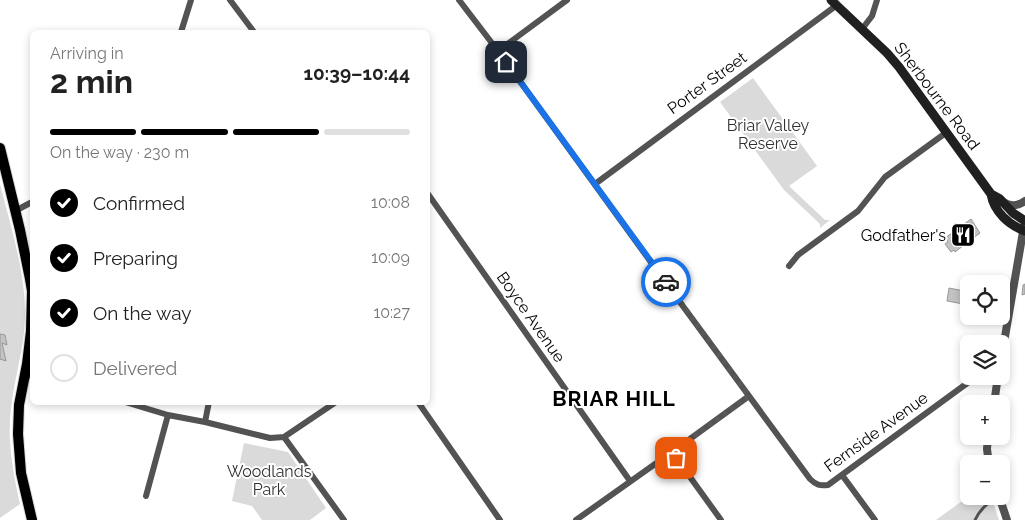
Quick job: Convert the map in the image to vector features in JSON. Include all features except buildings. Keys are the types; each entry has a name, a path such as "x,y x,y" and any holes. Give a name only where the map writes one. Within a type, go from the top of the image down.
{"main road":[{"name":"Sherbourne Road","path":"834,3 887,53 899,67 991,194 994,204 1005,219 1013,226 1025,225"},
{"path":"0,148 30,279"},
{"name":"Sherbourne Road","path":"991,194 1003,202 1025,225"},
{"path":"30,354 29,375 18,421 18,446 21,473 32,520"}],"street":[{"path":"182,30 191,0"},
{"path":"230,0 252,30"},
{"name":"Fernside Avenue","path":"459,0 814,484 820,486 828,485 965,385"},
{"path":"498,51 567,0"},
{"path":"862,29 872,16 877,0"},
{"name":"Porter Street","path":"595,184 834,3"},
{"path":"789,266 798,256 858,211 885,178 947,132"},
{"name":"Boyce Avenue","path":"430,197 630,481"},
{"path":"1003,202 1014,206 1025,200"},
{"path":"15,210 30,203"},
{"path":"1005,335 1025,225"},
{"path":"576,520 749,396"},
{"path":"135,405 168,415 270,438 284,437 332,405"},
{"path":"205,422 208,405"},
{"path":"420,405 500,520"},
{"path":"146,496 168,415"},
{"path":"284,437 344,520"},
{"path":"672,452 721,520"},
{"path":"842,475 875,520"},
{"path":"1002,505 1008,520"}],"lane":[{"path":"975,520 985,505"}],"green space":[{"name":"Briar Valley Reserve","path":"753,78 817,166 789,186 825,220 830,220 820,228 820,224 784,190 720,102"},
{"path":"0,184 20,268 25,302 25,319 10,421 11,457 20,504 0,518"},
{"name":"Woodlands Park","path":"244,443 288,452 326,508 310,520 262,520 252,506 232,501"},
{"path":"960,503 960,505 994,505 999,520 936,520"}],"way so far":[{"path":"666,282 749,396 672,452 676,458"}],"place":[{"name":"Godfather's","path":"963,235"}],"district":[{"name":"BRIAR HILL","path":"614,398"}],"route":[{"path":"506,62 666,282"}]}
